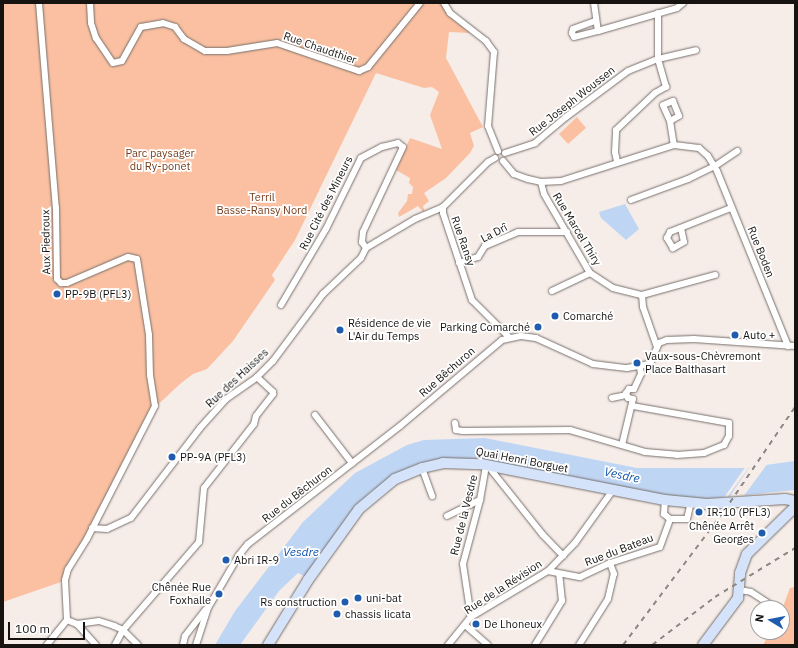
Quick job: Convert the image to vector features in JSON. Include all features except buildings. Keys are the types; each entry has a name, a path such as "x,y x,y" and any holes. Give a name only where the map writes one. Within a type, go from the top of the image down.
{"main road":[{"name":"Quai Henri Borguet","path":"268,645 308,580 359,509 395,479 422,468 443,463 486,465 665,500 739,503 790,500 793,509"},
{"path":"703,645 738,598 740,590 740,574 747,554 793,509"}],"street":[{"name":"Aux Piedroux","path":"39,3 56,208 56,276 59,282 67,283 128,257 137,259 155,396 155,406 92,528"},
{"name":"Rue Chaudthier","path":"90,3 91,23 96,38 113,63 122,61 141,27 163,23 175,27 184,39 205,51 227,51 277,43 358,71 368,67 420,3"},
{"path":"444,3 450,13 486,41 494,52 488,126 498,151 496,158 503,161 514,174 541,182 577,178 612,166 617,161"},
{"path":"594,3 595,21 598,31"},
{"path":"595,21 573,29 572,33 574,37 677,8 683,3"},
{"path":"617,161 615,152 616,130 655,93 666,86 658,60 658,13"},
{"name":"Rue Joseph Woussen","path":"505,153 529,147 628,71 658,60 696,50"},
{"path":"670,121 674,145"},
{"name":"Rue Cité des Mineurs","path":"281,306 302,270 361,158 382,147 398,144 403,147 363,232 362,242 366,248"},
{"path":"617,161 625,162 674,145 699,148 715,166"},
{"path":"498,151 505,153 506,158 503,161"},
{"path":"631,200 679,183 715,166 737,151"},
{"name":"Rue Ransy","path":"496,158 488,162 443,208 443,214 472,300 509,337"},
{"name":"Rue Boden","path":"715,166 788,346"},
{"name":"Rue Marcel Thiry","path":"541,182 544,194 590,273 613,288 642,295"},
{"path":"366,248 415,219 443,208"},
{"path":"681,228 731,208"},
{"name":"La Drî","path":"460,263 478,257 485,246 518,232 567,232"},
{"name":"Rue des Haisses","path":"92,528 107,530 131,518 226,399 257,377 273,361 322,294 361,258 366,248"},
{"path":"552,291 590,273"},
{"path":"657,347 643,307 642,295 715,275"},
{"path":"509,337 536,338 593,364 640,368 654,360 657,347 663,340 690,339 795,346"},
{"name":"Rue Bêchuron","path":"401,425 493,345 509,337"},
{"path":"626,395 627,390 634,388 641,374 640,368"},
{"path":"115,645 123,630 199,542 204,488 254,424 256,416 273,394 273,392 257,377"},
{"path":"622,445 633,406 633,399 637,395 634,388"},
{"path":"612,398 626,395 633,399"},
{"path":"456,423 456,430 463,431 570,430 645,452 677,455 704,453 724,445 729,436 729,423 633,406"},
{"path":"315,415 352,463"},
{"name":"Rue du Bêchuron","path":"208,608 248,544 401,425"},
{"path":"486,465 543,536 563,556"},
{"name":"Rue de la Vesdre","path":"471,617 463,564 480,500 486,465"},
{"path":"422,468 432,496"},
{"name":"Rue de la Révision","path":"448,645 471,617 548,571 563,556 613,490"},
{"path":"447,516 480,500"},
{"path":"665,500 664,514 670,518 687,519 691,502"},
{"name":"Rue du Bateau","path":"559,574 580,577 610,563 660,547 670,518"},
{"path":"47,645 67,620 66,578 92,528"},
{"path":"579,645 608,598 614,574 610,563"},
{"path":"535,645 562,602 559,574 548,571"},
{"path":"740,590 751,592 762,600"},
{"path":"183,645 185,636 201,613 208,608"},
{"path":"196,645 208,608"},
{"path":"67,620 77,624 96,645"},
{"path":"77,624 99,622 123,630 138,645"},
{"path":"465,625 488,645"}],"green space":[{"name":"Parc paysager du Ry-ponet","path":"3,3 443,3 448,15 470,33 449,32 446,58 483,127 470,133 474,146 470,153 446,178 424,193 429,201 423,206 425,212 424,213 418,206 399,217 398,213 407,201 408,194 412,194 413,187 409,183 410,178 396,170 410,138 442,149 430,115 439,92 432,87 424,88 376,73 295,240 272,275 275,280 233,341 207,369 193,374 150,412 61,582 3,602"},
{"path":"577,117 586,128 568,144 559,134"},
{"path":"795,587 795,645 763,645 766,640 790,640 790,600 785,600 790,588"}],"water":[{"path":"625,204 639,229 626,240 601,218 599,212"},
{"name":"Vesdre","path":"485,438 637,468 745,468 795,461 795,490 706,499 658,495 486,460 443,459 393,476 369,493 306,577 298,573 279,591 240,645 215,645 235,611 303,522 355,473 407,445 424,440"}],"pier":[{"path":"768,463 743,497 728,499 751,465"},
{"path":"746,466 750,466 726,499 723,499"}],"railway":[{"path":"623,645 724,511 795,407"},
{"path":"652,645 715,597 795,548"}],"place":[{"name":"PP-9B (PFL3)","path":"57,294"},
{"name":"Comarché","path":"555,316"},
{"name":"Parking Comarché","path":"538,327"},
{"name":"Résidence de vie L'Air du Temps","path":"340,330"},
{"name":"Auto +","path":"735,335"},
{"name":"Vaux-sous-Chèvremont Place Balthasart","path":"637,363"},
{"name":"PP-9A (PFL3)","path":"172,457"},
{"name":"IR-10 (PFL3)","path":"699,512"},
{"name":"Chênée Arrêt Georges","path":"762,533"},
{"name":"Abri IR-9","path":"226,560"},
{"name":"Chênée Rue Foxhalle","path":"219,594"},
{"name":"uni-bat","path":"358,598"},
{"name":"Rs construction","path":"345,602"},
{"name":"chassis licata","path":"337,614"},
{"name":"De Lhoneux","path":"476,624"}],"park label":[{"name":"Terril Basse-Ransy Nord","path":"262,204"}]}
